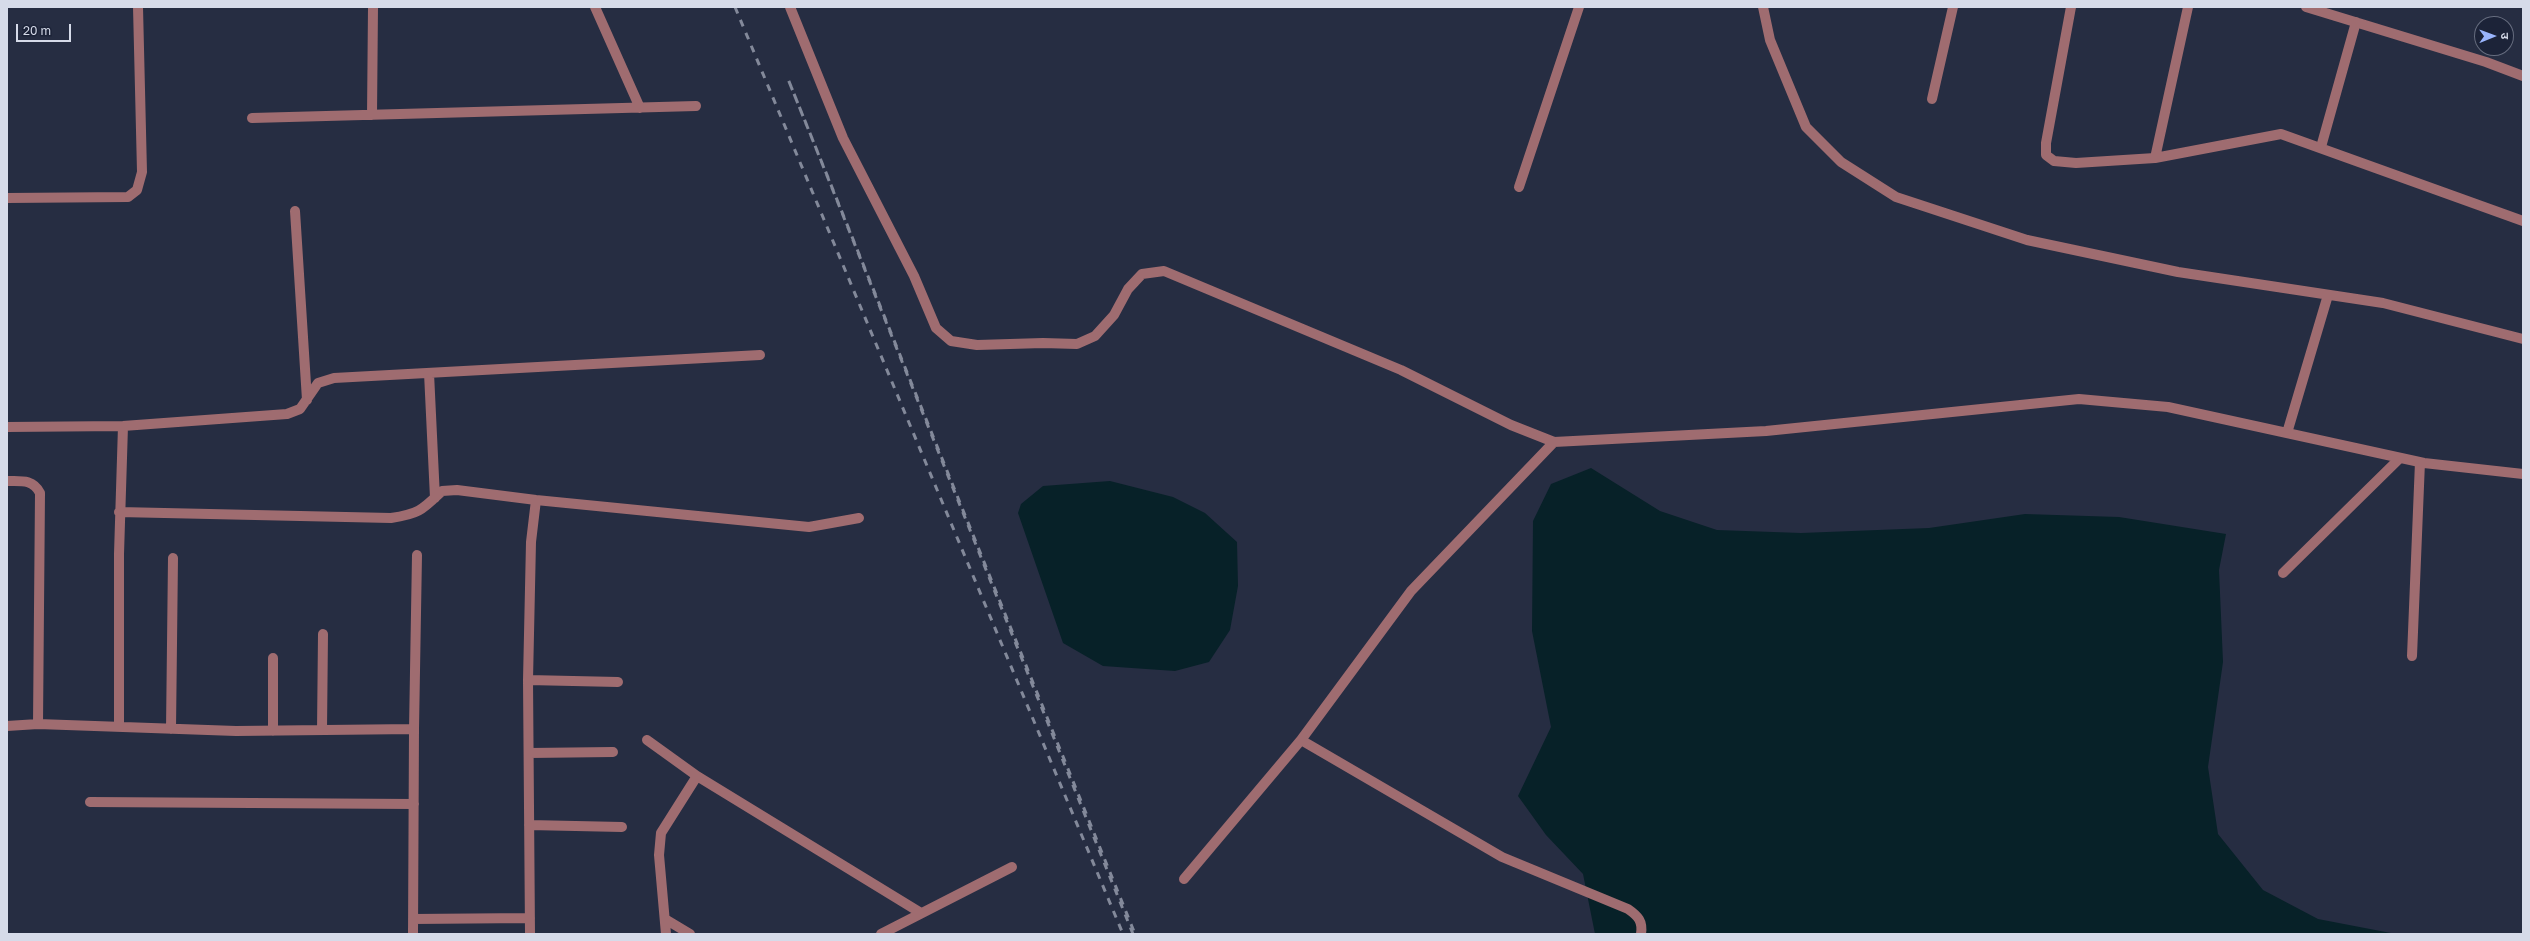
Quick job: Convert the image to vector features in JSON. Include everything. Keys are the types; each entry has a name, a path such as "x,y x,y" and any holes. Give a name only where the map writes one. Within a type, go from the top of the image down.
{"street":[{"path":"7,198 128,197 137,190 142,172 138,7"},
{"path":"372,7 372,115"},
{"path":"595,7 640,108"},
{"path":"790,7 843,138 914,276 936,328 951,341 977,345 1043,343 1077,344 1095,336 1114,315 1128,289 1142,274 1164,271 1401,370 1511,425 1554,442 1766,431 2079,399 2168,407 2420,462 2523,474"},
{"path":"1519,187 1579,7"},
{"path":"1763,7 1770,40 1806,127 1841,162 1896,197 2027,240 2178,272 2383,303 2523,339"},
{"path":"1932,99 1953,7"},
{"path":"2071,7 2046,143 2046,155 2054,161 2076,164 2155,158 2282,134 2523,221"},
{"path":"2155,158 2188,7"},
{"path":"2306,7 2486,62 2523,76"},
{"path":"2321,147 2356,22"},
{"path":"252,118 696,106"},
{"path":"294,211 307,400"},
{"path":"2287,433 2328,295"},
{"path":"7,427 123,426 287,414 300,409 318,383 326,380 760,355"},
{"path":"429,373 435,498"},
{"path":"119,727 119,512 123,426"},
{"path":"1184,878 1300,740 1411,591 1554,442"},
{"path":"2283,573 2400,458"},
{"path":"2412,656 2420,462"},
{"path":"7,481 25,481 33,484 40,493 38,724"},
{"path":"119,512 391,518 410,516 425,509 442,491 457,490 536,500 809,527 859,518"},
{"path":"530,934 528,680 532,542 536,500"},
{"path":"414,934 414,729 417,556"},
{"path":"171,729 173,558"},
{"path":"322,730 323,634"},
{"path":"273,658 273,731"},
{"path":"528,680 618,682"},
{"path":"7,726 38,724 273,731 414,729"},
{"path":"647,740 697,776 921,913"},
{"path":"1300,740 1502,857 1628,909 1638,916 1642,924 1641,934"},
{"path":"529,752 613,752"},
{"path":"666,934 659,855 661,832 697,776"},
{"path":"90,802 414,804"},
{"path":"529,826 622,827"},
{"path":"880,934 895,931 921,913 1012,867"},
{"path":"414,919 530,918"},
{"path":"665,919 690,934"}],"water":[{"path":"1591,468 1660,511 1717,530 1801,533 1929,528 2025,514 2119,517 2226,534 2219,570 2223,662 2208,767 2218,834 2263,890 2318,919 2396,934 1595,934 1583,874 1546,835 1518,796 1551,727 1532,631 1533,521 1551,484"},
{"path":"1110,481 1173,497 1205,513 1237,542 1238,586 1230,630 1209,662 1175,671 1103,666 1063,643 1018,513 1021,504 1043,486"}],"railway":[{"path":"735,7 1123,934"},
{"path":"1133,934 788,79 1135,934"}]}
